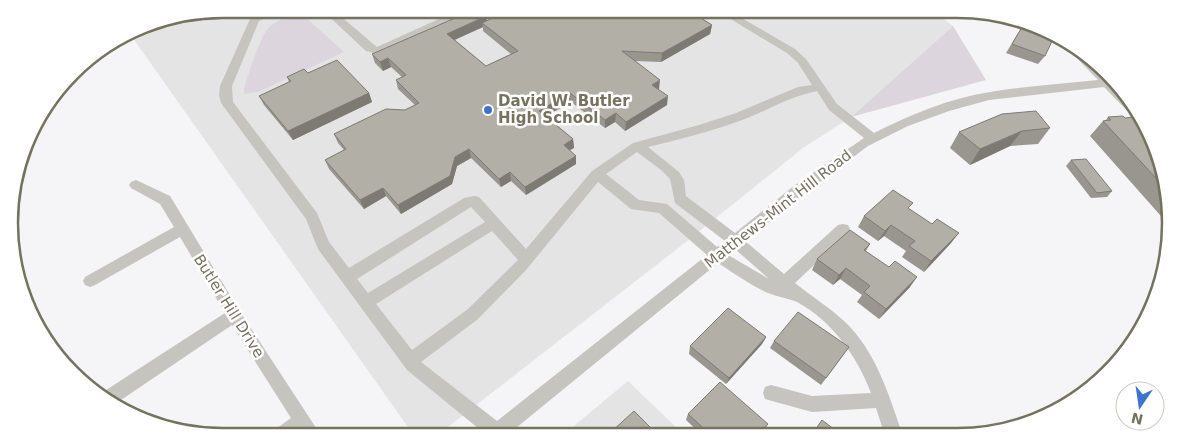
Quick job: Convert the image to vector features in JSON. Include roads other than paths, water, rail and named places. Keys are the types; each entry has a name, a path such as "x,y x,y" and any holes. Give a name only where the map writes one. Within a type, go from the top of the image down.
{"street":[{"path":"258,18 255,19 226,86 225,95 227,103 312,217 323,245 410,361 487,428"},
{"path":"336,18 370,49 378,51 450,18"},
{"path":"734,18 791,51 802,61 833,107 872,138"},
{"name":"Matthews-Mint Hill Road","path":"502,428 844,156 872,138 944,108 989,96 1106,82"},
{"path":"410,361 473,314 526,260 597,174 637,146 709,127 802,90 820,87"},
{"path":"637,146 673,173 677,181 677,194 674,201 655,207"},
{"path":"597,174 636,205 662,208 718,256 772,288 801,297"},
{"name":"Butler Hill Drive","path":"136,185 165,200 181,230 306,428"},
{"path":"677,194 680,199 736,242 801,297 828,315 854,343 875,378 891,428"},
{"path":"346,277 469,202 474,201 526,260"},
{"path":"366,302 494,223"},
{"path":"786,283 843,229"},
{"path":"90,281 181,230"},
{"path":"112,396 234,315"},
{"path":"772,393 812,404 882,400"},
{"path":"291,428 301,421"}],"place":[{"name":"David W. Butler High School","path":"488,110"}]}
